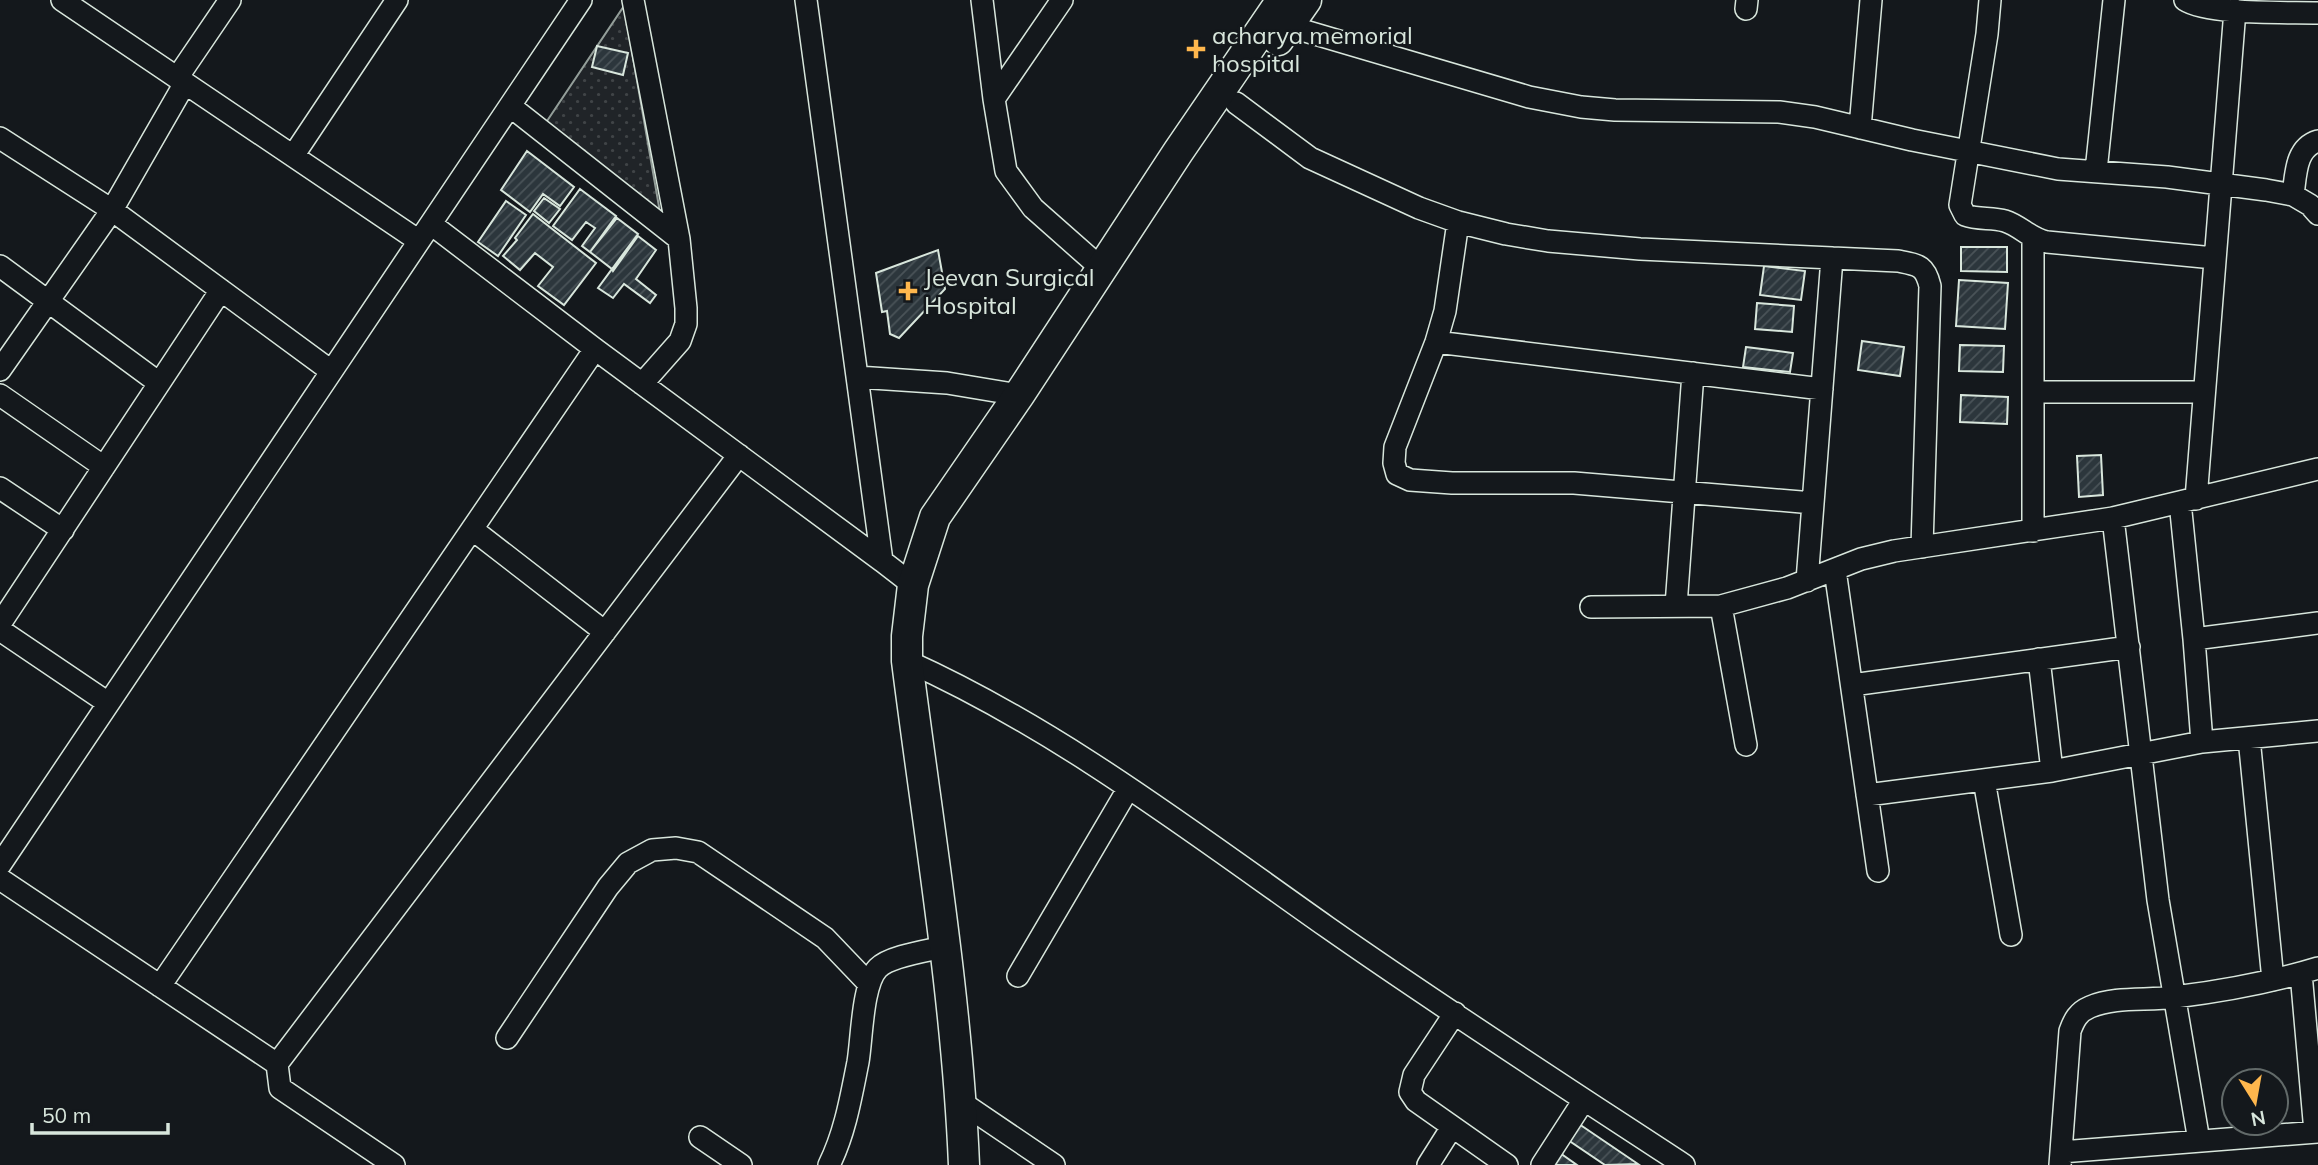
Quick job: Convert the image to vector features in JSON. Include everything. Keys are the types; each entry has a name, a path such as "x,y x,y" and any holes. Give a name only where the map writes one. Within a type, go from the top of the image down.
{"highway":[{"path":"964,1165 961,1102 944,947 907,661 907,636 918,573 935,517 1019,395 1178,152 1285,13 1306,0"},
{"path":"918,573 952,529 1117,277 1236,103 1285,13"}],"street":[{"path":"62,0 293,156 425,232 594,349 882,561 918,573"},
{"path":"0,370 112,210 181,80 230,0"},
{"path":"293,156 397,0"},
{"path":"0,865 581,0"},
{"path":"633,0 679,239 686,324 680,341 642,384"},
{"path":"806,0 882,561"},
{"path":"982,0 1006,171 1033,208 1102,269"},
{"path":"994,99 1062,0"},
{"path":"1860,128 1871,0"},
{"path":"1990,0 1960,205 1965,215 2004,221 2034,239 2214,258"},
{"path":"2096,171 2115,0"},
{"path":"2185,0 2193,5 2235,10 2318,13"},
{"path":"2202,742 2188,500 2204,392 2235,10"},
{"path":"1285,13 1529,97 1581,107 1615,110 1779,112 1815,117 1968,152 2058,169 2167,177 2293,195 2310,205 2318,214"},
{"path":"1236,103 1310,158 1419,208 1458,222 1506,234 1548,241 1640,249 1898,261 1917,265 1927,273 1930,286 1922,547"},
{"path":"510,106 679,239"},
{"path":"0,138 112,210 331,371"},
{"path":"2293,195 2301,153 2310,143 2318,141"},
{"path":"1458,222 1447,300 1436,342 1395,447 1394,463 1397,474 1410,480 1574,483 1813,503"},
{"path":"2033,531 2034,239"},
{"path":"1807,581 1832,258"},
{"path":"0,266 159,383"},
{"path":"0,624 221,290"},
{"path":"1436,342 1822,388"},
{"path":"160,986 594,349"},
{"path":"1676,606 1693,373"},
{"path":"857,377 947,383 1019,395"},
{"path":"2032,392 2204,392"},
{"path":"0,395 104,467"},
{"path":"394,1165 280,1088 277,1064 739,455"},
{"path":"1591,607 1721,606 1776,592 1861,559 2113,518 2318,469"},
{"path":"0,488 62,530"},
{"path":"2113,518 2158,900 2199,1141"},
{"path":"471,529 605,632"},
{"path":"1835,570 1878,871"},
{"path":"1721,606 1746,745"},
{"path":"2194,639 2318,623"},
{"path":"0,631 108,704"},
{"path":"1852,685 2129,647"},
{"path":"2039,659 2052,771"},
{"path":"907,661 948,679 1022,720 1684,1165"},
{"path":"1867,795 2052,771 2202,742 2318,731"},
{"path":"2249,738 2273,980"},
{"path":"1984,780 2011,935"},
{"path":"1018,976 1128,789"},
{"path":"507,1038 608,887 628,863 652,850 676,848 698,852 825,938 869,984"},
{"path":"0,880 277,1064"},
{"path":"829,1165 846,1122 869,984 877,969 889,961 944,947"},
{"path":"2310,970 2316,1132 2199,1141 2060,1158 2067,1055 2075,1017 2087,1008 2106,1002 2174,998 2273,980 2310,970"},
{"path":"1455,1013 1410,1083 1410,1092 1416,1101 1507,1165"},
{"path":"1542,1165 1584,1100"},
{"path":"961,1102 1054,1165"},
{"path":"1428,1165 1452,1128"},
{"path":"700,1137 741,1165"}],"shaded area":[{"path":"624,6 661,218 545,124"}],"building":[{"path":"597,46 628,53 623,75 592,67"},
{"path":"527,151 574,187 560,206 543,194 530,212 501,190"},
{"path":"580,189 616,216 590,252 582,246 595,228 586,222 572,240 553,226"},
{"path":"544,198 560,209 549,223 534,211"},
{"path":"506,201 526,215 498,256 478,242"},
{"path":"533,214 596,263 564,305 538,286 553,267 535,253 520,270 503,256"},
{"path":"617,218 638,234 612,269 590,252"},
{"path":"638,236 656,250 636,279 656,295 650,303 624,284 613,298 598,288"},
{"path":"1961,247 2007,247 2007,272 1961,271"},
{"path":"938,250 945,289 899,338 890,334 887,311 882,312 876,273"},
{"path":"1764,266 1805,271 1801,300 1760,295"},
{"path":"1959,280 2008,283 2005,329 1956,326"},
{"path":"1757,303 1794,306 1792,332 1755,329"},
{"path":"1862,341 1904,347 1900,376 1858,370"},
{"path":"1960,345 2004,346 2003,372 1959,371"},
{"path":"1746,347 1793,353 1790,372 1743,367"},
{"path":"1961,395 2008,397 2007,424 1960,422"},
{"path":"2101,455 2103,495 2079,497 2077,456"},
{"path":"1579,1124 1638,1164 1605,1165 1568,1140"},
{"path":"1560,1153 1577,1165 1551,1165"}],"place":[{"name":"acharya memorial hospital","path":"1196,49"},
{"name":"Jeevan Surgical Hospital","path":"908,291"}]}
